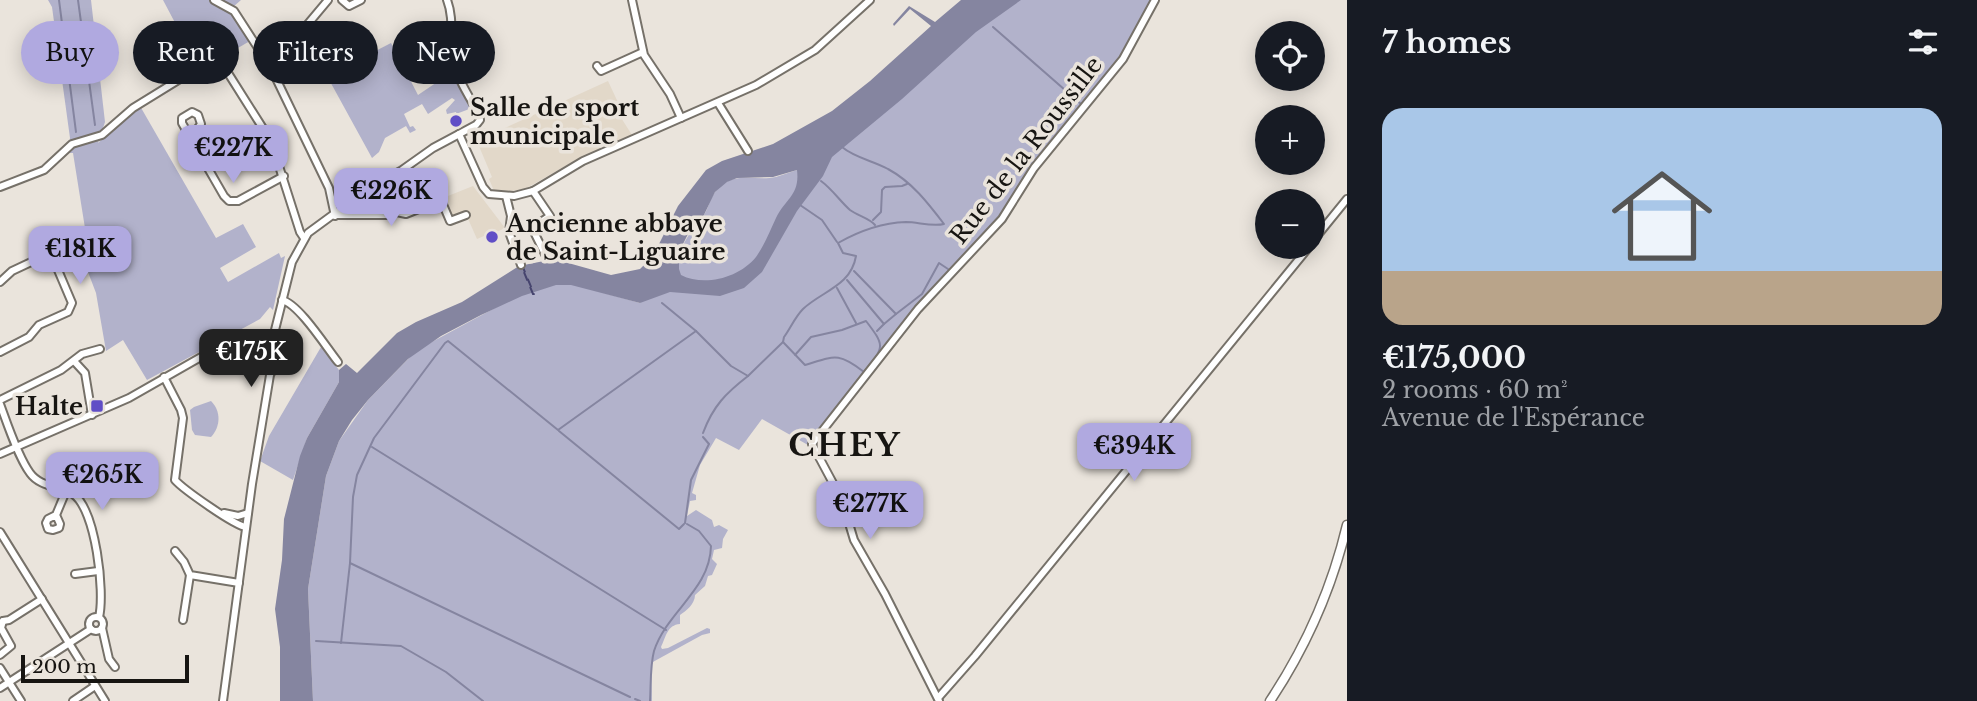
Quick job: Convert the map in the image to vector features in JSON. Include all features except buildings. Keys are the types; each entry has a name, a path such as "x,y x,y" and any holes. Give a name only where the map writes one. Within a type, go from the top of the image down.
{"main road":[{"path":"1270,701 1298,655 1317,615 1347,525"}],"street":[{"path":"214,0 234,11 253,40"},
{"path":"310,21 328,0"},
{"path":"342,0 349,6 361,0"},
{"path":"263,415 267,356 294,257 304,238 317,225 335,216 380,182 395,175 433,148 477,125 480,117 453,61 452,20 447,0"},
{"path":"632,0 643,52 670,94 681,118"},
{"path":"459,134 483,187 489,194 506,197 533,191 583,161 718,103 804,58 829,39 870,0"},
{"name":"Rue de la Roussille","path":"938,700 885,594 854,540 842,500 812,444 926,301 997,225 1034,168 1123,59 1155,0"},
{"path":"597,66 601,71 643,52"},
{"path":"0,187 44,170 78,140 102,135 133,108 193,71 216,66 228,72 275,150 304,238"},
{"path":"279,84 329,188 335,216"},
{"path":"718,103 748,151"},
{"path":"191,137 229,201 237,201 284,176"},
{"path":"388,189 395,175"},
{"path":"380,182 386,184 392,211"},
{"path":"533,191 550,216 532,228 547,256"},
{"path":"506,197 511,216 509,232 522,265"},
{"path":"335,216 384,216 392,211 406,214 441,200 450,221 466,215"},
{"path":"1325,226 1347,200"},
{"path":"347,205 346,209 351,214"},
{"path":"0,282 12,271 44,256 50,257 72,303 68,312 39,325 29,337 0,352"},
{"path":"938,700 1299,259"},
{"path":"282,300 296,309 338,362"},
{"path":"223,701 270,375 276,363 285,357 276,326"},
{"path":"271,346 275,344 282,347"},
{"path":"0,454 129,398 220,347 267,356 276,363"},
{"path":"100,349 82,354 0,402 17,447 33,477 64,490 83,503 92,524 101,605 99,617 103,623 109,659 115,667"},
{"path":"74,361 85,373 92,415"},
{"path":"164,377 182,415 175,480 235,523 246,527"},
{"path":"56,516 64,484 81,477"},
{"path":"219,511 238,516 248,513"},
{"path":"0,532 105,701"},
{"path":"175,551 190,575 183,620"},
{"path":"75,574 98,571"},
{"path":"190,575 239,583"},
{"path":"0,655 11,646 1,628 1,621 9,620 42,599"},
{"path":"91,629 90,619 99,617"},
{"path":"91,629 98,631 102,628"},
{"path":"0,688 91,629"},
{"path":"0,668 21,701"},
{"path":"73,701 96,686"}],"shaded area":[{"path":"48,0 91,0 93,21 54,21"},
{"path":"163,0 241,0 233,7 250,41 239,47 239,21 174,21"},
{"path":"961,0 1021,0 976,32 832,157 823,176 797,211 762,272 744,288 720,296 670,292 640,303 571,285 556,285 522,296 441,336 408,359 368,400 339,441 326,476 308,589 313,701 280,701 280,647 275,609 284,519 300,456 307,438 339,382 339,370 346,364 357,373 397,333 462,302 519,266 554,259 611,275 640,269 653,256 678,206 706,170 722,161 773,144 832,111 870,81 931,26 910,9 894,26 909,6 935,22","holes":["797,170 794,191 776,218 759,253 749,264 731,275 710,280 690,279 681,275 679,252 689,232 702,219 715,192 737,178 773,177"]},
{"path":"1007,0 1157,0 1121,64 1039,166 1002,223 953,274 835,416 815,444 808,445 762,419 739,450 716,438 700,465 692,493 696,495 696,500 690,501 687,516 696,510 712,520 714,527 719,525 728,530 722,548 714,550 712,559 717,564 712,575 708,576 705,586 695,595 690,607 680,615 680,624 670,629 661,647 668,648 707,628 710,633 651,663 652,701 313,701 308,589 326,476 339,441 368,400 417,350 550,278 640,303 679,269 684,243 722,185 736,178 776,177 797,170"},
{"path":"391,43 392,45 392,84 412,84 418,95 434,84 459,84 472,108 456,114 447,114 446,110 455,100 452,98 428,114 422,104 404,114 410,127 413,126 416,130 410,133 406,126 385,138 379,152 372,158 331,84 378,84 378,50"},
{"path":"608,81 622,111 618,113 632,135 576,160 525,189 495,193 489,179 492,177 473,132 481,128 496,132"},
{"path":"63,84 101,84 105,122 98,143 140,106 216,238 243,224 256,247 220,268 228,282 279,253 281,258 285,256 273,310 270,307 260,319 147,380 123,340 106,351 96,293 80,251 88,247 73,153 67,153 70,138"},
{"path":"473,186 505,228 485,238 484,236 477,239 465,212 451,218 443,198"},
{"path":"371,192 377,210 353,212 351,204"},
{"path":"321,347 339,370 339,382 307,438 293,480 260,461 269,436"},
{"path":"211,401 218,414 217,428 211,437 195,435 190,410"}],"waterway":[{"path":"59,0 76,132"},
{"path":"78,0 95,125"},
{"path":"993,27 1081,104"},
{"path":"783,342 803,309 842,281 853,266 856,256 843,253 838,243 862,231 887,224 944,224 905,180 842,147"},
{"path":"821,181 850,210 875,225"},
{"path":"873,220 881,212 882,190 885,187 907,184"},
{"path":"800,205 822,220 837,242"},
{"path":"896,314 922,294 939,263 948,269"},
{"path":"854,271 896,314 884,324"},
{"path":"847,280 884,324 877,331"},
{"path":"837,288 856,323"},
{"path":"341,643 357,475 374,438 445,343 448,341 558,430 696,331 662,303"},
{"path":"748,376 783,342 805,365 836,358 848,361 864,372 880,347 877,336 866,321 811,337 795,355"},
{"path":"696,331 731,366 748,376 721,401 703,433"},
{"path":"559,431 679,529 684,524"},
{"path":"685,523 691,480 709,444 703,437"},
{"path":"372,447 666,630"},
{"path":"650,701 654,651 668,624 696,588 709,562 711,546 699,531 687,524"},
{"path":"350,563 630,697"},
{"path":"316,641 401,646 446,672 483,701"},
{"path":"635,699 640,701"}],"ferry route":[{"path":"521,265 522,265 534,294 533,294 521,265"}],"place":[{"name":"Salle de sport municipale","path":"456,121"},
{"name":"Ancienne abbaye de Saint-Liguaire","path":"492,237"},
{"name":"Halte","path":"97,406"}],"district":[{"name":"CHEY","path":"845,445"}]}
